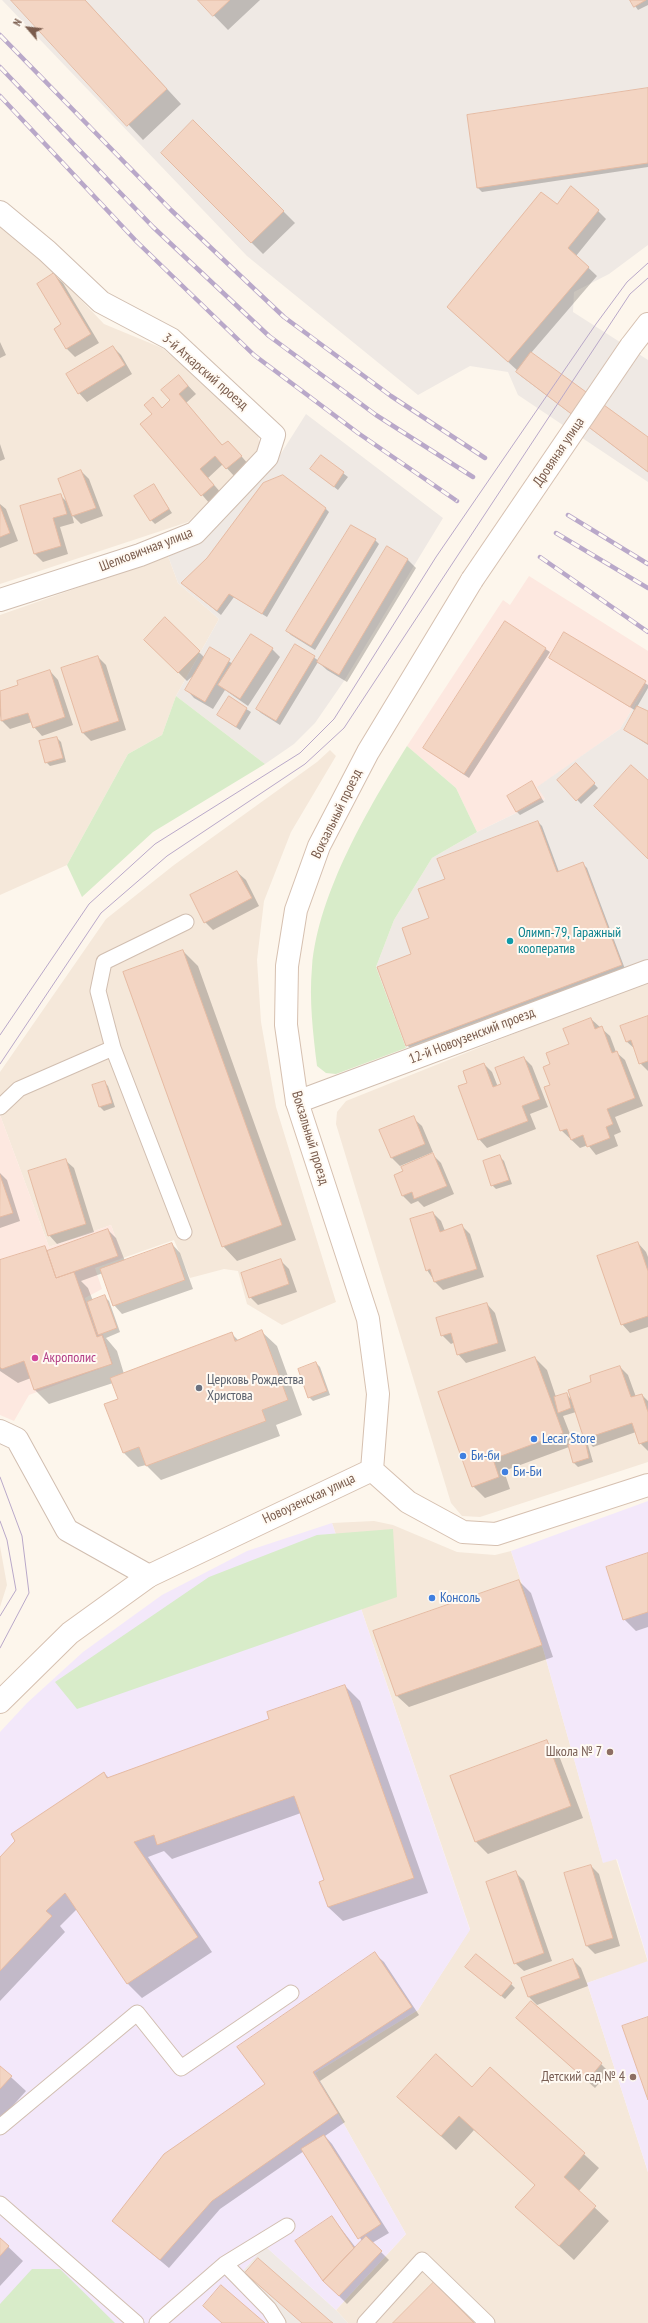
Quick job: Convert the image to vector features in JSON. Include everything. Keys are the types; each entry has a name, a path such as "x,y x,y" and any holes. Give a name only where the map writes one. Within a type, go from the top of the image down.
{"main road":[{"name":"3-й Аткарский проезд","path":"0,212 47,251 101,302 171,339 274,435"},
{"name":"Дровяная улица","path":"472,580 631,346 648,324"},
{"name":"Шелковичная улица","path":"0,600 140,555 195,533 267,456 274,435"},
{"name":"Вокзальный проезд","path":"372,1470 378,1394 368,1319 297,1102 286,1025 287,966 296,910 319,846 368,752 472,580"},
{"name":"12-й Новоузенский проезд","path":"297,1102 648,971"},
{"path":"0,1431 17,1439 67,1530 149,1576"},
{"name":"Новоузенская улица","path":"0,1702 70,1633 149,1576 372,1470 408,1502 463,1532 496,1534 648,1485"}],"lane":[{"path":"184,1232 113,1048 98,991 104,962 186,922"},
{"path":"0,1107 19,1089 113,1048"},
{"path":"0,2127 137,2013 180,2068 291,1993"},
{"path":"0,2204 136,2323"},
{"path":"157,2323 225,2264 287,2226"},
{"path":"365,2323 422,2260 487,2323"},
{"path":"225,2264 268,2310 278,2323"}],"shaded area":[{"path":"2,0 648,0 648,245 609,274 574,292 573,312 648,360 648,482 518,395 508,372 470,366 418,395 247,256"},
{"path":"0,221 42,259 104,324 162,348 258,429 260,455 188,522 0,584"},
{"path":"306,414 443,518 344,681 315,723 294,744 265,764 176,696 219,619 178,583 168,556 196,545 275,463"},
{"path":"168,556 178,583 219,619 176,696 162,735 128,754 67,865 0,895 0,615"},
{"path":"529,576 648,651 648,683 620,729 538,787 545,799 477,832 456,788 407,746 503,600 510,605"},
{"path":"648,683 648,959 406,1048 376,967 394,920 432,858 477,832 545,799 537,787 620,729"},
{"path":"330,750 336,756 291,832 264,901 257,960 261,1022 276,1107 336,1302 282,1325 247,1304 238,1271 224,1269 190,1278 174,1240 123,1258 111,1225 49,1247 0,1115 0,1072 106,919 174,865 317,762"},
{"path":"648,980 648,1462 480,1517 462,1516 451,1503 336,1124 337,1112 346,1101"},
{"path":"0,1115 49,1247 111,1225 123,1258 95,1268 102,1289 85,1298 98,1335 103,1334 113,1364 29,1395 14,1421 0,1415"},
{"name":"Школа № 7","path":"648,1501 648,1961 617,1859 603,1863 542,1645 511,1551"},
{"path":"374,1521 393,1525 457,1552 495,1555 511,1551 542,1645 603,1862 616,1859 648,1962 587,1983 648,2172 648,2323 348,2323 336,2310 406,2234 315,2073 418,2010 470,1929 332,1523"},
{"path":"332,1523 470,1930 418,2010 315,2073 406,2234 336,2310 265,2246 233,2282 275,2323 0,2323 0,1732 27,1703 83,1652 162,1595 247,1551"},
{"path":"0,1546 7,1585 0,1607"},
{"name":"Детский сад № 4","path":"648,1961 648,2172 587,1983"},
{"path":"265,2246 336,2310 348,2323 275,2323 233,2282"}],"green space":[{"path":"176,696 265,764 153,832 82,897 67,865 128,754 162,735"},
{"path":"407,746 456,788 477,832 432,858 394,920 376,967 406,1048 336,1074 326,1073 317,1066 312,1016 311,979 316,939 324,910 348,852 377,796"},
{"path":"393,1529 397,1597 77,1709 55,1682 209,1577 317,1535"},
{"path":"32,2269 60,2269 115,2323 0,2323 0,2304"}],"building":[{"path":"11,0 85,0 167,89 127,126"},
{"path":"198,0 230,0 213,16"},
{"path":"630,0 646,0 634,7"},
{"path":"648,88 648,163 477,188 467,115"},
{"path":"193,120 284,211 251,243 161,153"},
{"path":"571,186 599,210 568,248 589,267 508,362 447,307 541,192 557,204"},
{"path":"54,273 91,334 66,349 54,329 61,324 37,284"},
{"path":"113,346 125,365 78,394 66,374"},
{"path":"531,352 648,437 648,472 516,372"},
{"path":"179,375 188,386 179,394 222,445 228,441 242,456 226,469 215,456 200,469 214,485 201,496 140,424 152,414 144,405 153,397 162,408 170,400 161,390"},
{"path":"321,455 344,472 334,487 310,469"},
{"path":"81,470 96,508 72,516 58,479"},
{"path":"283,475 326,508 262,614 229,594 217,611 181,583 207,558 263,483"},
{"path":"154,484 169,509 150,521 134,496"},
{"path":"61,494 67,514 53,518 61,546 34,554 20,506"},
{"path":"0,506 10,533 0,537"},
{"path":"351,525 376,539 311,646 286,631"},
{"path":"387,546 408,559 339,675 317,662"},
{"path":"165,617 200,651 178,673 144,640"},
{"path":"505,621 546,648 464,774 423,748"},
{"path":"564,632 646,681 630,707 549,658"},
{"path":"251,634 273,648 240,699 218,685"},
{"path":"295,644 315,656 276,721 256,709"},
{"path":"210,647 230,659 205,702 185,690"},
{"path":"98,656 119,721 82,733 61,668"},
{"path":"50,670 65,717 33,728 28,713 1,721 0,691 18,685 17,681"},
{"path":"229,696 247,708 236,727 217,715"},
{"path":"637,706 648,711 648,744 624,730"},
{"path":"57,737 63,758 45,763 39,741"},
{"path":"576,763 595,783 576,801 557,780"},
{"path":"631,765 648,780 648,859 594,806"},
{"path":"532,781 541,798 516,812 507,796"},
{"name":"Олимп-79, Гаражный кооператив","path":"538,821 557,872 583,862 622,965 406,1046 377,967 411,954 402,928 429,918 418,889 445,879 437,859"},
{"path":"237,871 252,898 204,923 190,895"},
{"path":"183,950 282,1225 222,1247 123,972"},
{"path":"648,1016 648,1061 639,1064 631,1040 626,1042 620,1026"},
{"path":"591,1018 595,1029 602,1026 612,1053 617,1051 635,1098 607,1109 613,1124 606,1127 610,1138 587,1147 583,1135 571,1140 567,1129 560,1131 544,1087 550,1085 543,1067 550,1064 546,1053 569,1044 563,1029"},
{"path":"524,1057 540,1099 522,1106 528,1121 478,1140 458,1086 467,1083 463,1071 484,1063 493,1087 501,1084 495,1068"},
{"path":"105,1081 112,1103 99,1107 92,1085"},
{"path":"414,1116 425,1144 391,1158 379,1130"},
{"path":"433,1153 447,1186 414,1199 412,1192 402,1196 394,1175 403,1171 401,1167"},
{"path":"500,1155 509,1180 491,1186 483,1161"},
{"path":"66,1159 86,1224 48,1236 28,1171"},
{"path":"0,1175 13,1213 0,1217"},
{"path":"433,1212 440,1232 462,1224 477,1269 434,1282 430,1269 426,1271 410,1219"},
{"path":"108,1229 118,1256 56,1278 47,1251"},
{"path":"638,1242 648,1271 648,1316 621,1325 597,1256"},
{"path":"172,1243 185,1280 113,1306 100,1269"},
{"path":"45,1246 56,1278 74,1272 97,1337 102,1335 112,1364 34,1390 24,1361 2,1369 0,1367 0,1260"},
{"path":"281,1259 289,1284 249,1298 241,1273"},
{"path":"105,1295 117,1328 98,1335 87,1302"},
{"path":"487,1303 498,1343 457,1355 451,1333 441,1336 436,1318"},
{"name":"Церковь Рождества Христова","path":"262,1330 288,1400 262,1410 266,1421 146,1466 139,1447 123,1453 104,1404 118,1399 110,1378 232,1332 235,1341"},
{"path":"535,1357 563,1433 493,1459 499,1477 472,1487 438,1392"},
{"path":"316,1362 327,1391 308,1398 298,1369"},
{"path":"620,1366 631,1397 642,1394 648,1412 648,1441 639,1444 632,1423 584,1439 568,1390 591,1382 590,1376"},
{"path":"567,1393 571,1408 558,1413 554,1397"},
{"path":"585,1440 589,1458 573,1463 568,1445"},
{"path":"648,1553 648,1612 623,1620 606,1567"},
{"path":"519,1580 542,1645 396,1696 373,1631"},
{"path":"345,1685 414,1878 328,1907 319,1882 324,1880 294,1796 157,1845 154,1835 134,1842 198,1937 127,1984 65,1893 46,1911 52,1916 0,1971 0,1857 15,1841 11,1834 104,1772 107,1778 269,1719 267,1712"},
{"path":"547,1740 571,1806 475,1842 450,1776"},
{"path":"591,1865 613,1938 586,1946 564,1873"},
{"path":"516,1871 544,1953 514,1964 486,1882"},
{"path":"375,1952 412,2007 313,2072 338,2113 212,2201 160,2260 112,2221 164,2154 265,2084 237,2047"},
{"path":"476,1954 512,1983 501,1996 465,1967"},
{"path":"573,1959 580,1978 528,1997 521,1978"},
{"path":"531,2001 602,2063 587,2081 516,2018"},
{"path":"648,2017 648,2100 622,2026"},
{"path":"436,2054 472,2087 490,2067 585,2153 564,2177 596,2206 559,2246 515,2207 535,2185 459,2116 441,2136 397,2097"},
{"path":"0,2066 12,2076 0,2089"},
{"path":"324,2135 381,2224 358,2239 301,2149"},
{"path":"332,2216 354,2248 323,2281 295,2241"},
{"path":"366,2236 382,2251 339,2296 323,2281"},
{"path":"0,2238 9,2246 0,2256"},
{"path":"258,2258 333,2323 302,2323 245,2273"},
{"path":"434,2282 474,2323 393,2323"},
{"path":"221,2285 265,2323 222,2323 203,2306"}],"tram line":[{"path":"0,1035 89,904 155,844 300,753 334,719 436,557 596,324 627,282 648,263"},
{"path":"0,1064 101,913 167,856 305,764 344,728 630,294 648,278"},
{"path":"0,1477 22,1536 29,1593 0,1648"},
{"path":"0,1521 7,1540 16,1590 0,1616"}],"railway":[{"path":"0,35 171,210 284,317 391,396 485,458"},
{"path":"0,67 153,227 269,336 376,415 473,477"},
{"path":"0,96 137,242 254,355 358,433 457,501"},
{"path":"568,515 648,564"},
{"path":"556,533 648,588"},
{"path":"540,557 648,632"}],"place":[{"name":"Олимп-79, Гаражный кооператив","path":"510,941"},
{"name":"Акрополис","path":"35,1358"},
{"name":"Церковь Рождества Христова","path":"199,1388"},
{"name":"Lecar Store","path":"534,1439"},
{"name":"Би-би","path":"463,1456"},
{"name":"Би-Би","path":"505,1472"},
{"name":"Консоль","path":"432,1598"},
{"name":"Школа № 7","path":"610,1752"},
{"name":"Детский сад № 4","path":"633,2077"}]}
